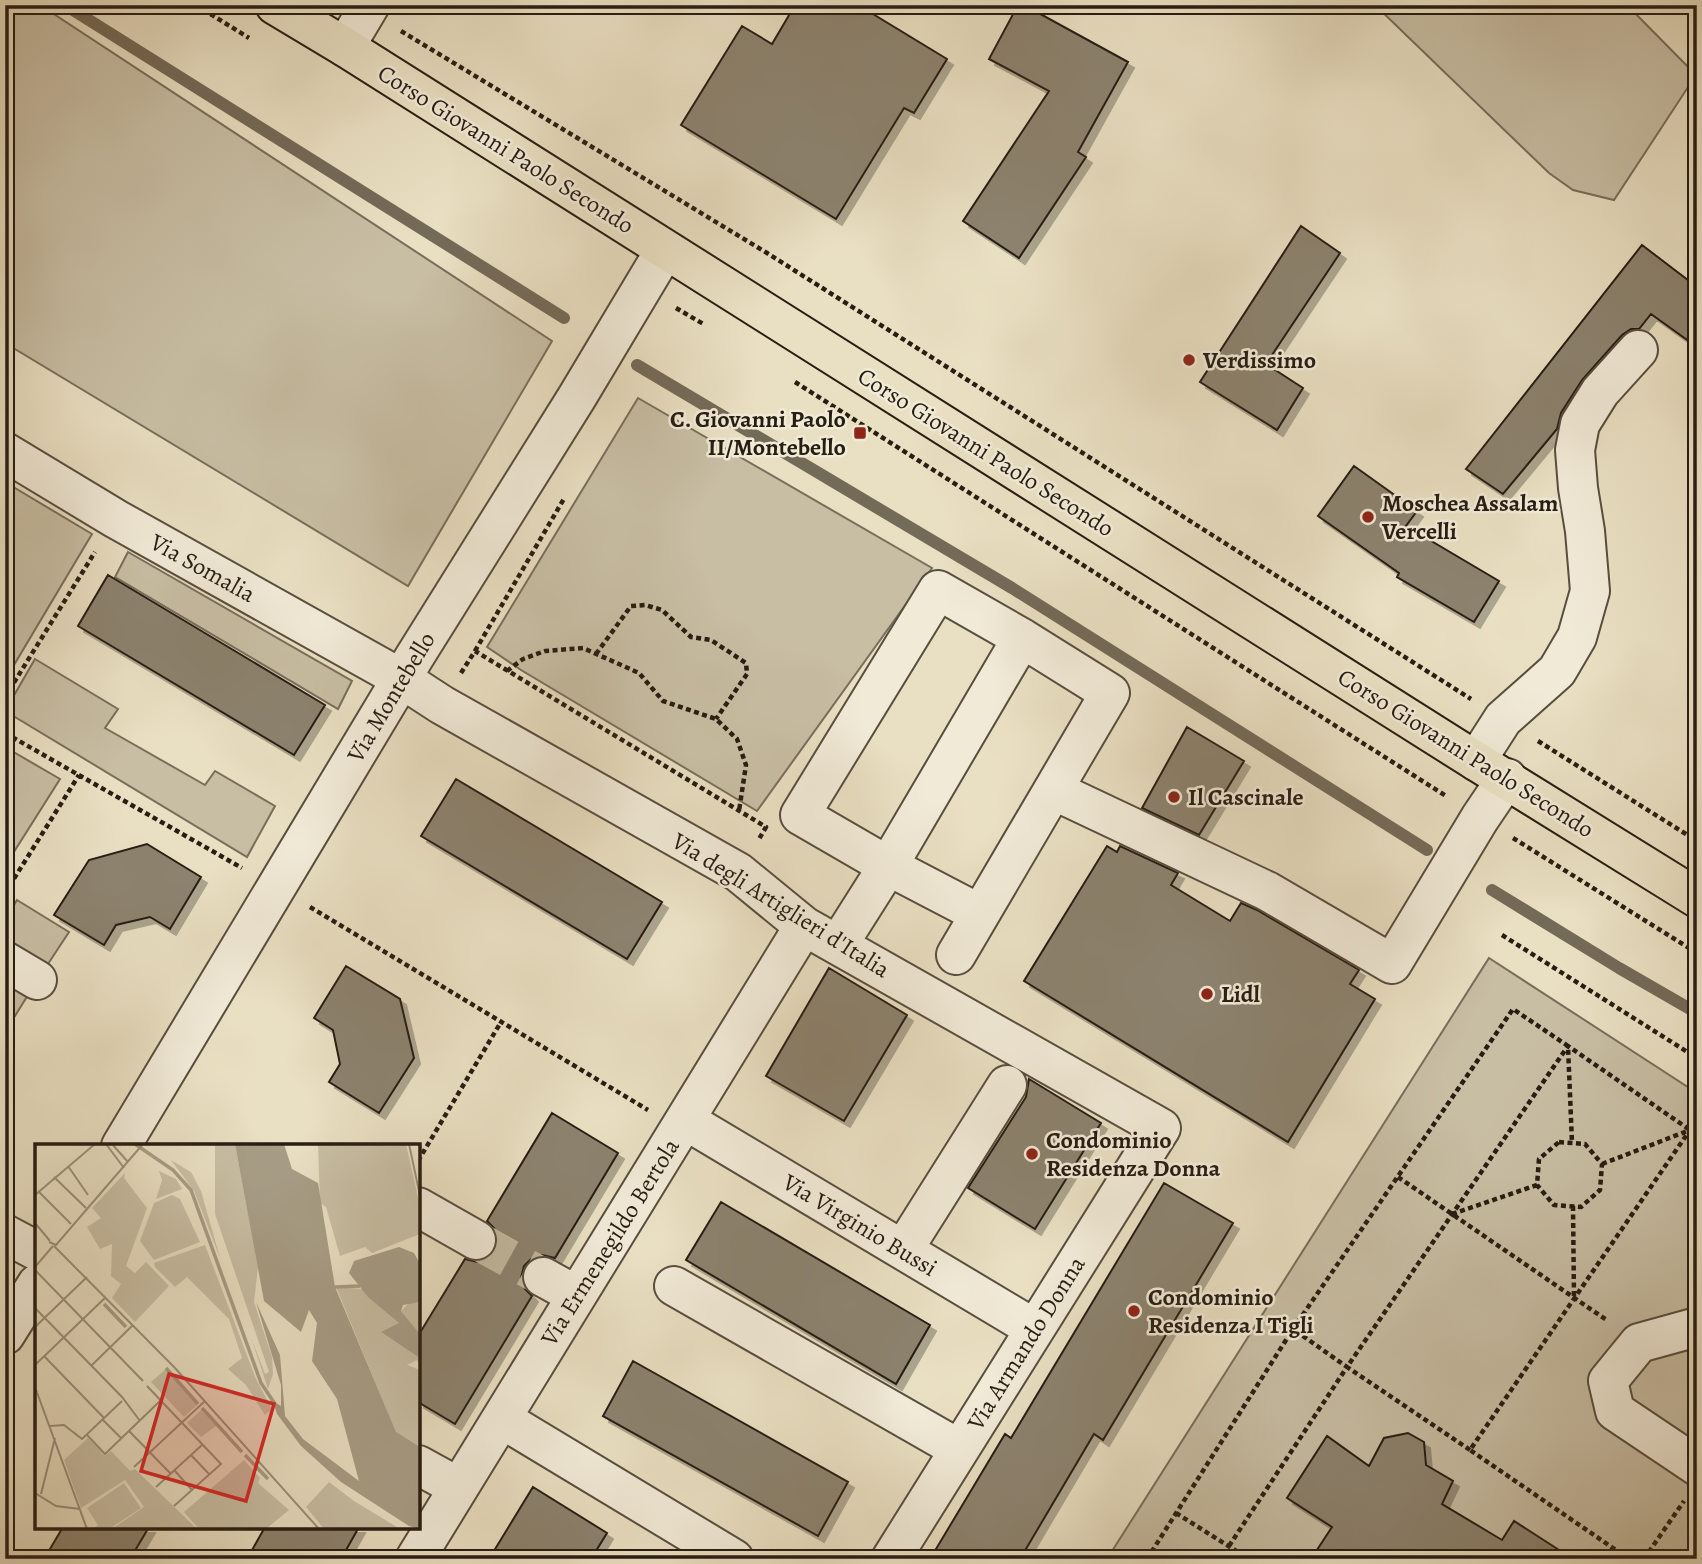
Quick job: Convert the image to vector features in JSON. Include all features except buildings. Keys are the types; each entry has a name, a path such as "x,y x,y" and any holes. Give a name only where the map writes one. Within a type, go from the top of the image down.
{"main road":[{"name":"Corso Giovanni Paolo Secondo","path":"275,5 1697,898"}],"street":[{"path":"345,47 368,8"},
{"name":"Via Montebello","path":"122,1144 402,679 578,397 665,250"},
{"path":"1053,790 1267,891 1392,964 1480,818 1503,719 1557,671 1577,637 1590,590 1575,450 1580,424 1600,392 1638,351"},
{"name":"Via Somalia","path":"5,452 116,519 402,679"},
{"path":"956,955 1110,693 938,590 800,815 979,914"},
{"path":"838,945 888,866 1022,638"},
{"name":"Via degli Artiglieri d'Italia","path":"402,679 442,705 738,872 804,926 1161,1128"},
{"name":"Via Ermenegildo Bertola","path":"415,1559 502,1419 560,1286 682,1125 804,926"},
{"path":"903,1250 1006,1085"},
{"name":"Via Virginio Bussi","path":"682,1125 903,1250 1035,1329"},
{"name":"Via Armando Donna","path":"891,1559 1161,1128"},
{"path":"420,1208 476,1240"},
{"path":"5,1234 35,1250"},
{"path":"674,1286 959,1449"},
{"path":"5,1335 35,1287"},
{"path":"1693,1480 1615,1411 1608,1381 1639,1343 1697,1327"},
{"path":"502,1419 734,1559"},
{"path":"420,1466 458,1487"}],"path":[{"path":"196,5 254,41"},
{"path":"368,8 766,253 1697,841"},
{"path":"642,286 707,327"},
{"path":"789,379 1697,953"},
{"path":"5,697 116,519"},
{"path":"596,654 631,606 645,605 662,610 691,637 711,640 746,663 747,674 716,719"},
{"path":"507,671 523,659 545,651 583,648 639,674 663,701 716,719 737,739 746,765 739,811"},
{"path":"442,705 475,651 766,827 738,872"},
{"path":"5,733 277,887 501,1022 682,1125"},
{"path":"5,893 79,775"},
{"path":"1502,934 1697,1058"},
{"path":"1147,1559 1293,1329 1513,1009 1697,1135"},
{"path":"420,1158 501,1022"},
{"path":"1567,1046 1572,1143"},
{"path":"1229,1546 1347,1367 1567,1046"},
{"path":"1602,1164 1690,1130"},
{"path":"1469,1450 1690,1130"},
{"path":"1559,1142 1585,1144 1602,1164 1600,1190 1581,1207 1555,1205 1538,1185 1539,1159 1559,1142"},
{"path":"1398,1177 1639,1343"},
{"path":"1452,1214 1538,1185"},
{"path":"1573,1206 1574,1298"},
{"path":"1293,1329 1629,1559"},
{"path":"1644,1559 1693,1480"},
{"path":"1176,1513 1249,1559"}],"shaded area":[{"path":"5,5 40,5 552,341 408,586 5,343"},
{"path":"1375,5 1627,5 1696,75 1614,200 1573,190 1549,173"},
{"path":"638,398 932,568 757,811 487,647"},
{"path":"10,485 92,534 5,680 5,493"},
{"path":"128,552 352,681 338,709 115,577"},
{"path":"35,659 118,709 105,728 205,785 215,771 275,806 247,857 5,711"},
{"path":"5,747 60,779 5,866"},
{"path":"17,900 69,932 46,967 5,943 5,920"},
{"path":"1489,958 1697,1093 1697,1559 1107,1559"},
{"path":"5,981 28,995 5,1032"}],"waterway":[{"path":"65,5 564,318"},
{"path":"637,365 1012,588 1427,850"},
{"path":"1492,890 1697,1013"}],"tunnel":[{"path":"476,1240 543,1277"}],"place":[{"name":"Verdissimo","path":"1189,360"},
{"name":"C. Giovanni Paolo II/Montebello","path":"860,433"},
{"name":"Moschea Assalam Vercelli","path":"1368,517"},
{"name":"Il Cascinale","path":"1174,797"},
{"name":"Lidl","path":"1207,994"},
{"name":"Condominio Residenza Donna","path":"1032,1154"},
{"name":"Condominio Residenza I Tigli","path":"1134,1311"}]}
